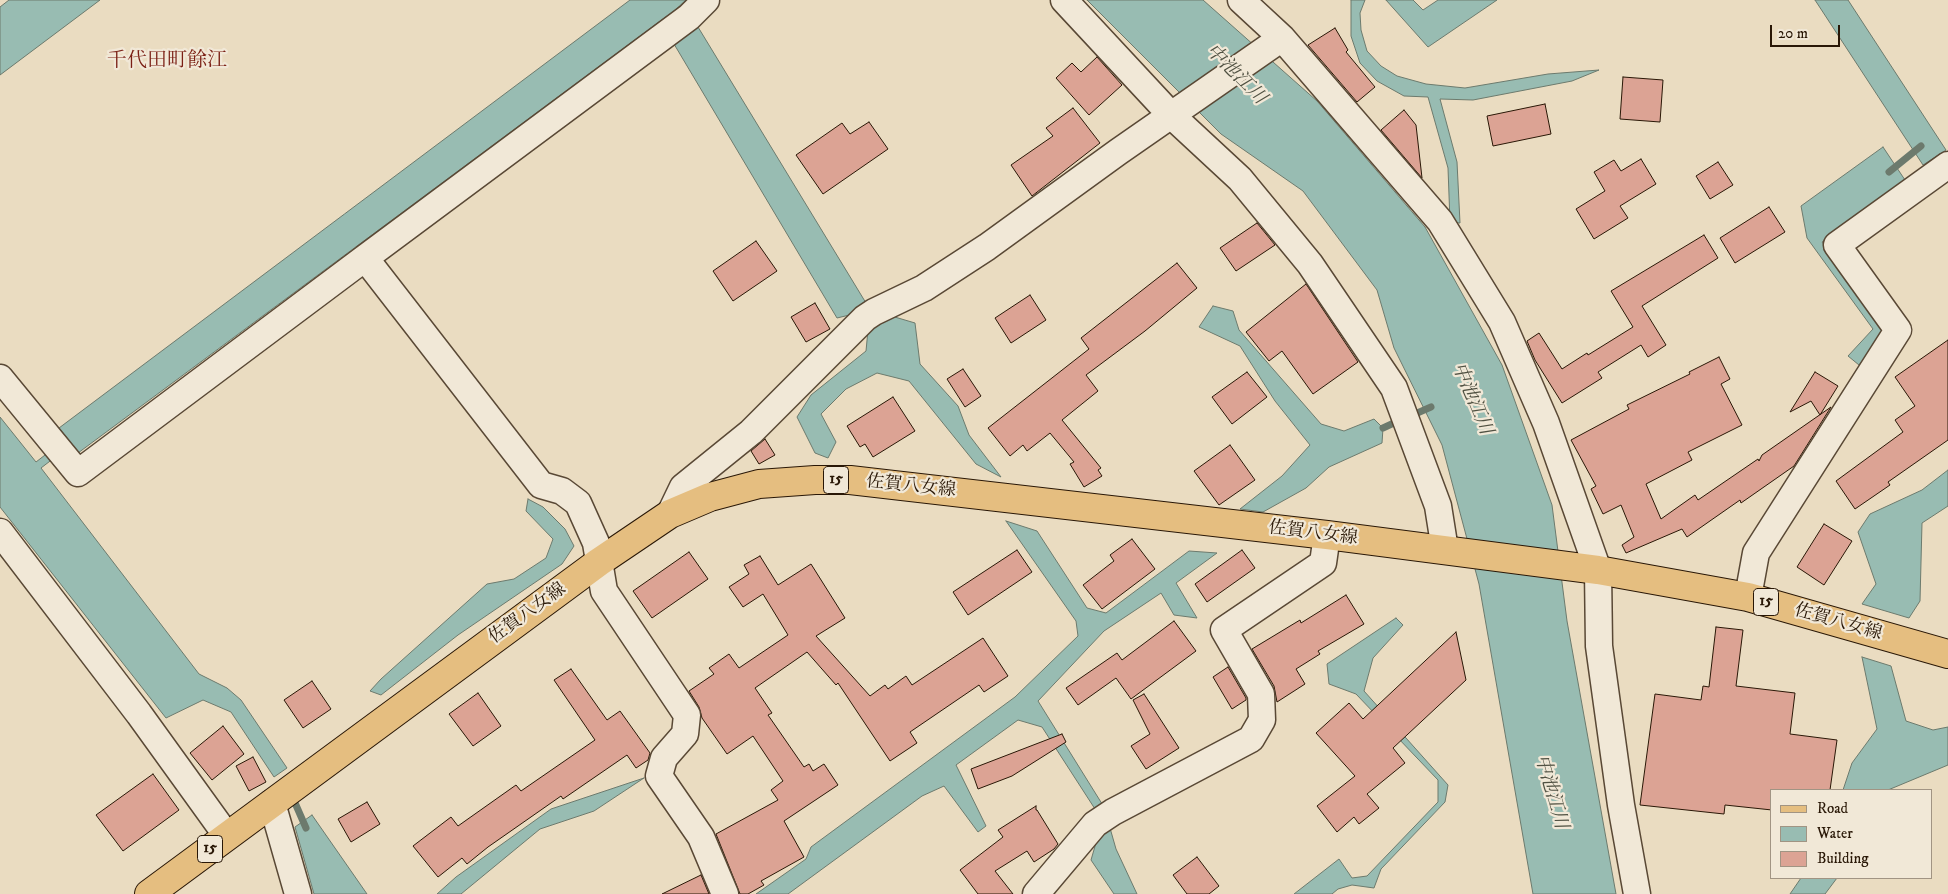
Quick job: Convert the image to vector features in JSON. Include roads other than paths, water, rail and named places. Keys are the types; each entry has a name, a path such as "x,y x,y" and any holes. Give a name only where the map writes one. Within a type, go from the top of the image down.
{"main road":[{"name":"佐賀八女線","path":"272,803 599,562 670,514 710,497 759,484 814,480 850,480 1452,551"},
{"name":"15","path":"1452,551 1590,569"},
{"name":"佐賀八女線","path":"1590,569 1748,597 1948,654"},
{"name":"15","path":"149,894 272,803"}],"street":[{"path":"0,378 78,473 689,17 706,0"},
{"path":"1064,0 1171,115 1240,179 1310,264 1394,388 1438,506 1452,551"},
{"path":"1241,0 1440,221 1502,322 1546,422 1590,569 1621,805 1636,894"},
{"path":"670,514 683,487 751,432 869,315 924,288 987,247 1279,40"},
{"path":"1748,597 1756,553 1898,330 1836,245 1948,165"},
{"path":"365,258 541,485 562,491 578,503 596,543 604,591 687,715 685,734 664,758 659,776 701,837 725,894"},
{"path":"0,532 139,714 227,836"},
{"path":"1036,894 1104,818 1251,739 1262,720 1261,694 1224,630 1323,563 1327,535"},
{"path":"272,803 298,894"}],"water":[{"path":"9,0 100,0 0,75 0,7"},
{"path":"630,0 686,0 673,12 688,32 698,27 866,303 888,315 915,323 920,364 958,406 969,435 1001,477 976,464 909,381 877,373 846,389 821,414 836,442 828,458 815,453 797,417 811,395 866,351 868,330 862,312 837,318 674,44 682,37 667,16 78,453 71,445 41,468 199,674 227,688 241,700 287,768 274,777 231,712 203,700 166,718 0,507 0,417 36,462 67,438 59,428"},
{"name":"中池江川","path":"1087,0 1203,0 1317,101 1425,227 1502,365 1552,505 1567,621 1616,894 1533,894 1479,584 1442,445 1394,348 1377,290 1303,191 1221,134"},
{"path":"1351,0 1365,0 1360,13 1361,30 1367,51 1381,66 1397,76 1426,84 1465,88 1548,74 1599,70 1572,81 1473,100 1440,99 1457,162 1460,223 1450,222 1448,168 1428,97 1404,96 1377,81 1360,63 1351,36"},
{"path":"1386,0 1413,0 1423,10 1438,0 1497,0 1428,47"},
{"path":"1815,0 1848,0 1946,150 1923,165"},
{"path":"1883,147 1905,180 1822,242 1882,323 1886,334 1859,365 1848,356 1873,329 1807,238 1801,206"},
{"path":"1213,306 1233,311 1239,330 1321,424 1344,431 1374,419 1383,428 1382,443 1329,467 1306,488 1263,512 1240,509 1282,476 1310,445 1275,401 1240,346 1199,327"},
{"path":"1948,470 1948,506 1922,523 1920,601 1909,618 1862,604 1876,584 1858,532 1870,514 1922,490"},
{"path":"528,499 543,507 565,529 574,546 562,564 458,635 381,695 370,691 487,584 514,579 546,558 553,539 526,511"},
{"path":"1006,521 1037,531 1087,608 1106,613 1189,551 1217,553 1176,583 1197,618 1174,615 1161,593 1104,631 1038,701 1104,807 1116,849 1137,894 1114,894 1091,860 1100,829 1095,809 1042,727 1018,720 956,765 986,826 978,832 944,786 922,796 788,894 756,894 806,859 811,847 1015,697 1078,636 1076,621"},
{"path":"1396,618 1403,625 1373,658 1364,691 1448,785 1445,802 1381,869 1374,888 1352,885 1338,889 1332,894 1294,894 1339,859 1352,878 1367,876 1438,802 1438,780 1356,694 1329,684 1327,664"},
{"path":"1862,657 1891,666 1906,721 1933,730 1948,727 1948,765 1890,789 1843,789 1852,763 1877,729"},
{"path":"644,778 594,811 540,829 461,894 437,894 456,877 551,809"},
{"path":"312,815 367,894 314,894 295,827"},
{"path":"1800,879 1836,879 1825,894 1790,894"}],"waterway":[{"path":"1889,172 1921,146"},
{"path":"1415,414 1431,407"},
{"path":"1383,428 1396,422"},
{"path":"292,796 306,828"}],"district":[{"name":"千代田町餘江","path":"167,62"}]}
